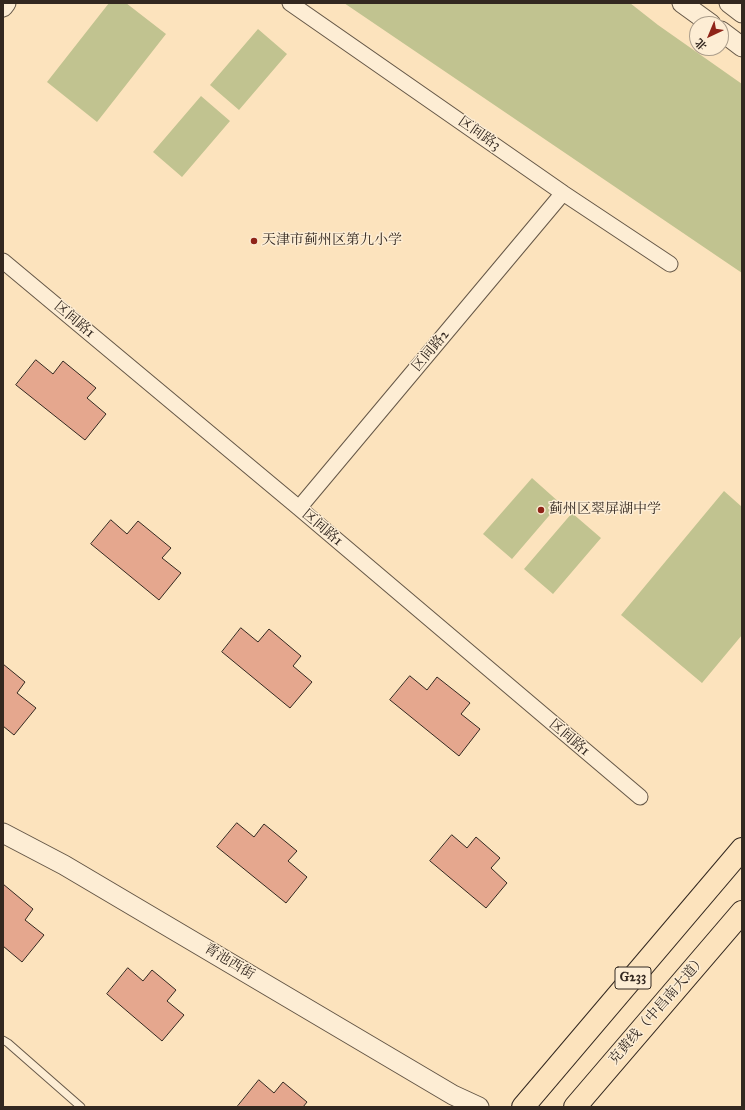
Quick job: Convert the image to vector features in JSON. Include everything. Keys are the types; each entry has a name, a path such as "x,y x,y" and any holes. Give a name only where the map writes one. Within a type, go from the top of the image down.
{"highway":[{"name":"G233","path":"523,1107 742,849"},
{"name":"克黄线（中昌南大道）","path":"575,1107 742,912"}],"street":[{"path":"3,7 6,3"},
{"name":"区间路3","path":"290,3 563,193 670,264"},
{"path":"682,3 700,16"},
{"path":"729,3 742,13"},
{"path":"729,37 742,47"},
{"name":"区间路2","path":"298,508 563,193"},
{"name":"区间路1","path":"3,261 640,797"},
{"name":"青池西街","path":"3,833 64,865 453,1095 480,1107"},
{"name":"青池西街","path":"453,1095 468,1107"}],"lane":[{"path":"3,1040 81,1107"}],"green space":[{"path":"109,3 126,3 166,34 97,122 47,82"},
{"path":"344,3 630,3 689,47 689,56 702,56 742,84 742,273"},
{"path":"258,29 287,54 239,110 210,85"},
{"path":"201,96 230,121 182,177 153,152"},
{"path":"532,478 560,503 512,559 483,534"},
{"path":"724,491 742,507 742,635 702,683 621,615"},
{"path":"572,513 601,538 553,594 524,569"}],"building":[{"path":"36,360 53,374 63,361 96,388 87,398 106,414 85,440 16,385"},
{"path":"111,520 127,534 138,521 171,548 162,558 181,573 159,600 91,544"},
{"path":"241,628 258,642 269,629 301,656 293,666 312,682 290,708 222,652"},
{"path":"3,664 25,682 17,693 36,708 14,735 3,726"},
{"path":"410,676 427,690 437,677 470,703 461,714 480,729 459,756 390,700"},
{"path":"237,823 254,837 264,824 297,851 288,861 307,877 286,903 217,847"},
{"path":"452,835 467,848 476,837 500,858 491,868 507,883 486,908 430,861"},
{"path":"3,884 33,909 25,920 44,935 22,962 3,946"},
{"path":"128,968 143,981 152,970 176,990 167,1001 184,1015 162,1041 107,994"},
{"path":"259,1080 274,1093 283,1082 307,1102 303,1107 239,1107 238,1106"}],"place":[{"name":"天津市蓟州区第九小学","path":"254,241"},
{"name":"蓟州区翠屏湖中学","path":"541,510"}]}
